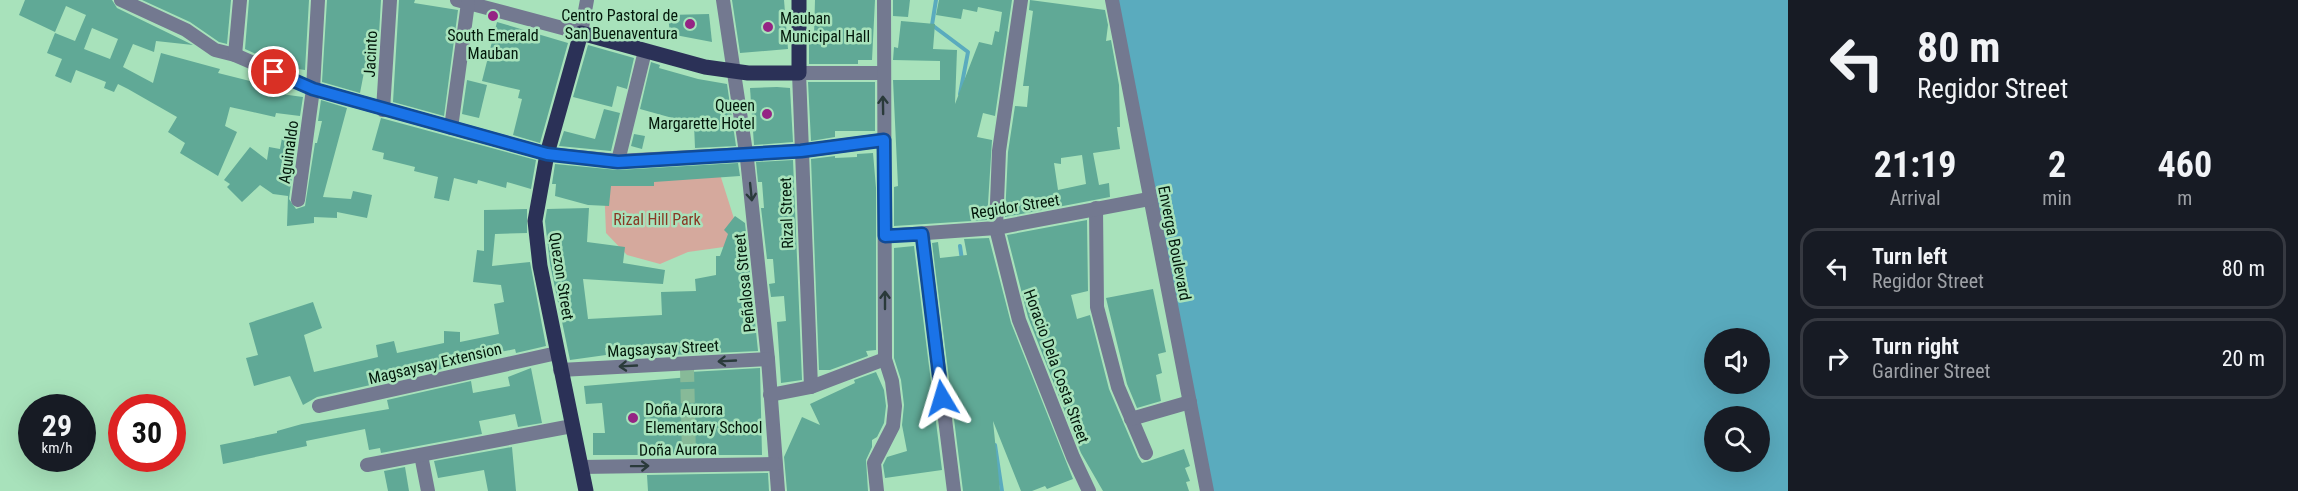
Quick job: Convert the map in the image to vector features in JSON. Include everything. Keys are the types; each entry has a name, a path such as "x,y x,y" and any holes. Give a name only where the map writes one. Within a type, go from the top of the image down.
{"main road":[{"name":"Rizal Street","path":"799,0 799,73"},
{"path":"581,33 733,72 799,73"},
{"name":"Quezon Street","path":"581,33 547,154 535,221 540,266 586,491"}],"street":[{"path":"121,0 186,30 215,50 235,55 313,89 547,154 618,162 801,151 884,140"},
{"path":"235,55 240,0"},
{"name":"Aguinaldo","path":"298,200 313,89 318,0"},
{"name":"Jacinto","path":"383,110 390,0"},
{"path":"451,128 462,2 581,33 587,0"},
{"name":"Peñalosa Street","path":"723,0 747,154 768,359 778,491"},
{"path":"877,491 874,463 893,426 895,406 892,381 885,359 884,0"},
{"name":"Horacio Dela Costa Street","path":"1021,0 999,151 996,228 1019,320 1073,457 1089,491"},
{"name":"Enverga Boulevard","path":"1112,0 1207,491"},
{"path":"618,162 645,51"},
{"path":"799,73 883,73"},
{"name":"Rizal Street","path":"799,73 811,387"},
{"name":"Regidor Street","path":"885,236 996,228 1149,199"},
{"path":"1096,208 1097,307 1118,387 1146,453"},
{"path":"922,234 954,491"},
{"name":"Magsaysay Extension","path":"319,406 557,353"},
{"name":"Magsaysay Street","path":"560,370 687,366 768,359"},
{"path":"770,395 811,387 885,359"},
{"path":"1131,419 1190,402"},
{"path":"368,465 572,426"},
{"path":"421,455 428,491"},
{"name":"Doña Aurora","path":"581,466 689,460 775,464"}],"green space":[{"name":"Rizal Hill Park","path":"718,168 737,228 738,245 688,252 660,264 627,255 606,233 604,183"}],"water":[{"path":"1118,0 1788,0 1788,491 1212,491"}],"building":[{"path":"25,0 112,0 117,8 193,45 156,41 154,52 133,44 123,67 153,83 161,53 220,69 218,73 282,89 281,94 303,97 300,116 276,113 275,117 230,107 225,126 237,132 218,176 180,153 185,143 168,132 177,117 118,84 114,92 104,88 106,82 76,70 71,83 55,76 62,59 47,53 55,33 75,41 86,15 66,6 55,32 19,15","holes":["92,28 118,39 110,59 84,49"]},
{"path":"142,0 231,0 227,44 219,42 190,22"},
{"path":"249,0 309,0 305,70 285,67 284,63 274,62 245,49"},
{"path":"327,0 381,0 377,69 365,67 360,93 322,82"},
{"path":"399,0 415,0 414,3 458,10 444,116 393,102"},
{"name":"Mauban Municipal Hall","path":"732,0 784,0 788,49 740,53"},
{"path":"815,0 875,0 872,60 858,60 858,64 809,64 809,36 814,36"},
{"path":"893,0 910,0 908,17 893,16"},
{"path":"939,0 1012,0 995,116 983,113 977,137 992,140 987,220 894,226 894,187 898,186 893,80 940,80 940,61 893,60 894,47 898,48 901,21 935,24 933,49 957,50 955,104 979,42 992,45 995,31 999,32 1002,12 978,7 977,12 963,9 961,19 936,15"},
{"path":"1030,0 1105,10 1108,25 1106,41 1111,40 1119,85 1120,127 1117,127 1120,149 1093,153 1099,185 1109,183 1110,197 1005,217 1008,152 1015,106 1027,107 1029,86 1023,86 1033,11 1029,10","holes":["1082,155 1086,184 1058,190 1054,163 1061,164 1061,158"]},
{"name":"Centro Pastoral de San Buenaventura","path":"709,14 712,42 670,34 668,15"},
{"path":"497,22 568,43 540,143 513,135 522,99 518,98 520,90 482,81"},
{"path":"588,45 634,58 627,89 617,86 612,107 573,97"},
{"path":"651,62 660,65 659,68 727,84 736,146 695,148 694,124 640,109"},
{"path":"467,80 487,85 479,118 462,114"},
{"path":"808,82 875,82 875,131 835,131 835,137 811,141"},
{"path":"750,88 790,88 793,142 754,145"},
{"path":"321,100 347,108 323,197 351,199 353,191 372,195 367,218 337,212 337,218 314,217 314,223 287,226 288,196 273,194 260,185 242,202 227,187 230,184 224,180 250,147 267,160 269,147 280,149 282,138 297,140 289,199 296,209 305,206 315,143 317,143 322,121 318,121"},
{"path":"604,109 620,113 611,151 559,146 564,131 595,139"},
{"path":"381,118 536,160 531,189 507,182 506,188 478,180 477,184 454,178 449,201 434,198 438,177 414,171 415,167 383,159 384,153 372,150"},
{"path":"634,134 645,136 642,149 631,146"},
{"path":"873,153 876,188 876,350 866,351 868,356 830,370 819,370 811,159 835,156 835,158 857,157 857,154"},
{"path":"793,160 802,380 781,383 777,322 786,321 784,296 771,297 769,284 775,283 773,259 767,259 761,208 764,208 762,182 758,182 756,162"},
{"path":"738,163 740,176 654,182 654,186 611,186 609,206 588,205 555,196 556,184 552,184 555,164 618,170"},
{"path":"589,208 587,242 625,247 623,263 665,270 663,284 583,279 588,319 662,315 661,292 696,291 695,279 716,275 716,256 720,256 728,234 724,230 735,216 745,223 758,351 629,357 629,345 605,348 606,355 570,360 550,264 545,221 547,209"},
{"path":"527,209 527,233 495,234 492,266 530,262 546,346 516,353 515,349 490,354 491,358 317,397 303,405 290,376 254,386 246,358 258,355 249,323 313,302 322,328 304,335 314,372 378,357 376,345 394,341 397,353 444,343 444,331 460,332 460,342 499,334 494,304 504,302 501,285 473,282 477,250 484,251 484,210"},
{"path":"1087,220 1088,291 1071,295 1077,319 1090,315 1109,389 1138,457 1142,463 1184,449 1190,466 1185,468 1190,481 1186,482 1189,491 1103,491 1081,453 1028,317 1007,235"},
{"path":"989,238 1011,323 1073,479 1047,489 1045,486 1032,491 1021,491 993,421 1000,491 963,491 932,243 938,242 940,258 967,255 964,239"},
{"path":"914,246 942,470 885,478 883,465 887,457 907,451 902,425 904,405 901,380 894,358 894,248"},
{"path":"1153,289 1166,352 1158,354 1162,373 1156,375 1161,401 1137,408 1127,384 1106,298"},
{"path":"531,368 542,423 518,427 515,414 479,421 482,434 381,453 380,448 369,450 365,429 306,441 307,446 223,464 220,445 277,433 277,431 302,424 389,409 387,400 471,381 473,393 510,386 508,377"},
{"path":"760,368 762,455 593,455 593,433 605,433 602,403 586,404 584,386 690,377 690,372"},
{"path":"876,372 884,390 886,406 884,423 877,437 872,440 872,447 866,460 868,491 787,491 784,457 802,417 820,425 810,404 855,383 854,380"},
{"path":"512,447 516,491 488,491 484,470 438,478 434,461"},
{"path":"405,467 409,491 388,491 384,471"},
{"path":"768,473 769,491 648,491 647,475"}],"waterway":[{"path":"936,0 932,25 968,52 960,94"},
{"path":"960,246 962,260"},
{"path":"995,445 1002,491"}],"tunnel":[{"path":"687,368 689,455"}],"place":[{"name":"South Emerald Mauban","path":"493,16"},
{"name":"Centro Pastoral de San Buenaventura","path":"690,24"},
{"name":"Mauban Municipal Hall","path":"768,27"},
{"name":"Queen Margarette Hotel","path":"767,114"},
{"name":"Doña Aurora Elementary School","path":"633,418"}],"route":[{"path":"274,72 313,89 547,154 618,162 801,151 884,140 885,236 922,234 942,398"}]}
